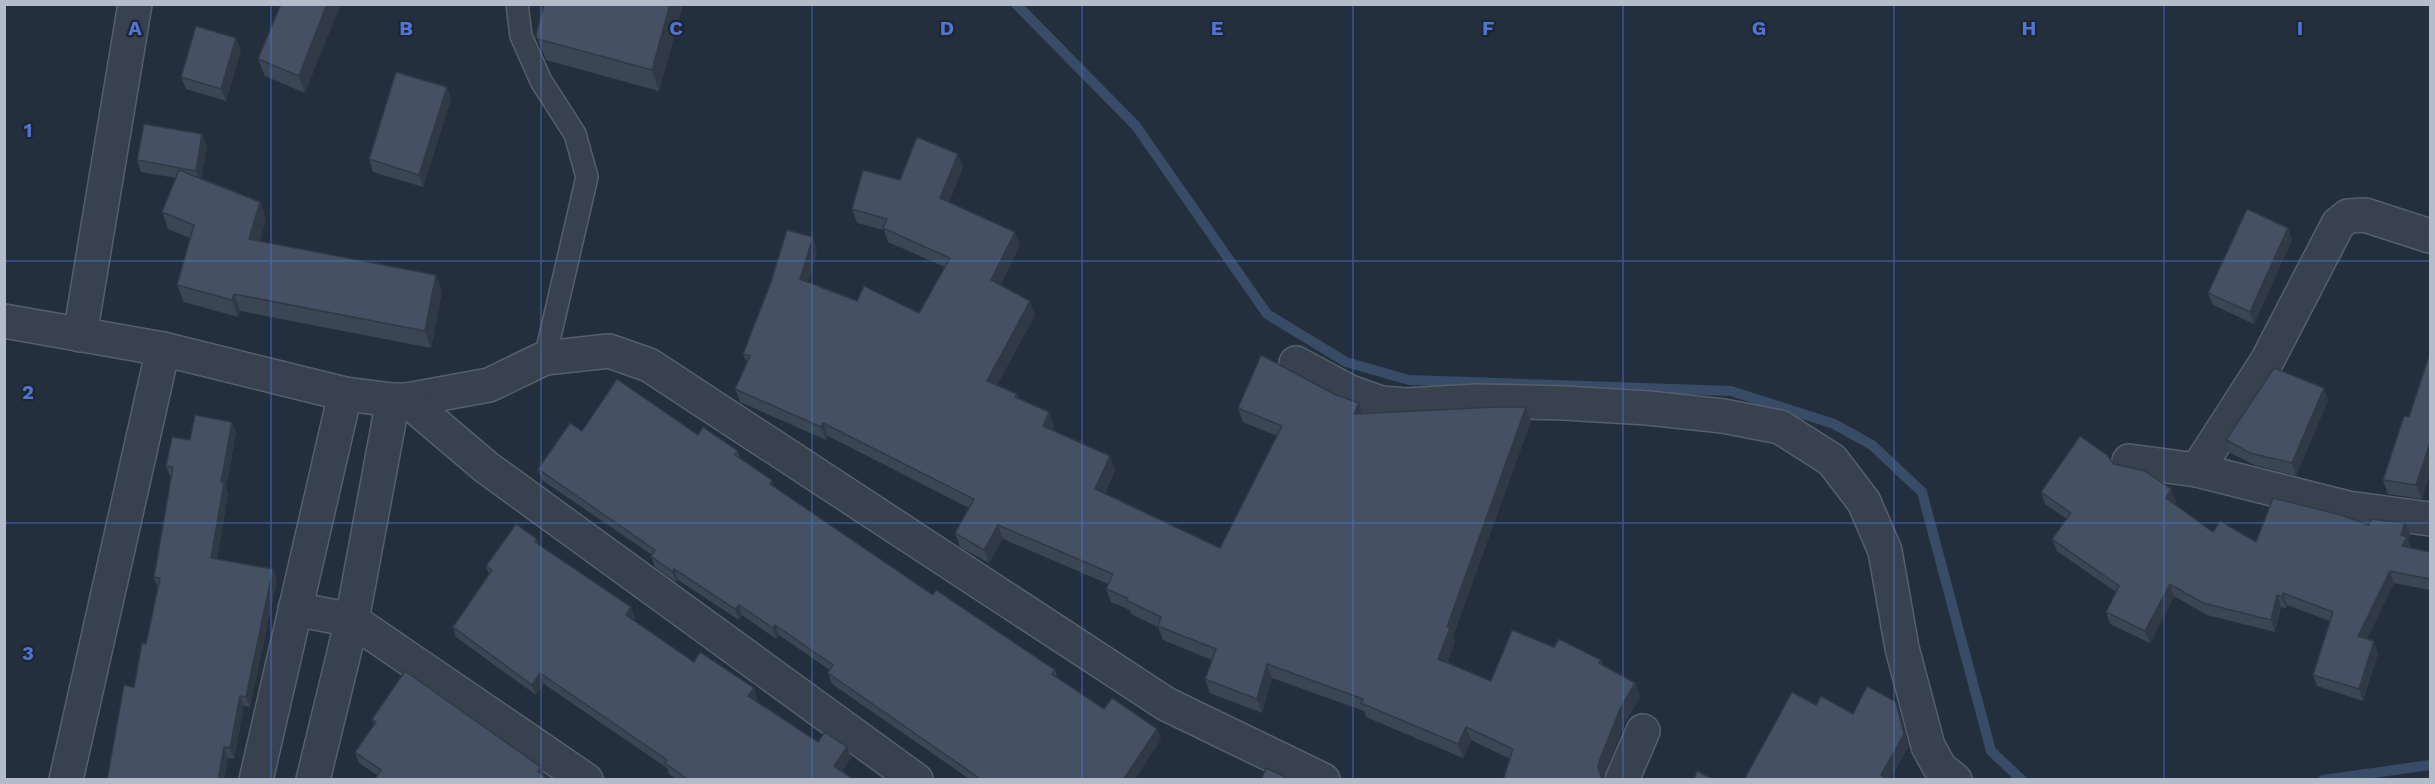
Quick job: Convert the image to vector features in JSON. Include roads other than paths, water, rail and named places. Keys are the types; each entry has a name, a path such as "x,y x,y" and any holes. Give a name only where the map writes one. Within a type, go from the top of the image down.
{"street":[{"path":"80,335 135,4"},
{"path":"2197,470 2267,361 2338,224 2348,216 2365,215 2430,236"},
{"path":"4,321 163,349 345,394 400,400 489,385 545,358 609,351 650,365 1166,705 1323,780"},
{"path":"66,780 163,349"},
{"path":"1296,363 1350,392 1381,404 1477,402 1564,404 1648,408 1723,416 1780,427 1824,454 1832,460 1864,502 1886,551 1902,648 1928,746 1940,768 1955,780"},
{"path":"256,780 345,394"},
{"path":"313,780 352,620 400,400"},
{"path":"400,400 486,467 916,780"},
{"path":"2129,461 2197,470 2348,508 2430,519"},
{"path":"296,609 352,620 586,780"},
{"path":"1622,780 1644,731"}],"lane":[{"path":"517,4 521,36 541,81 575,134 587,177 545,358"}],"waterway":[{"path":"1016,4 1136,126 1267,314 1346,362 1409,380 1731,391 1834,424 1872,445 1922,492 1991,751 2022,780"},
{"path":"2323,780 2430,765"}]}
